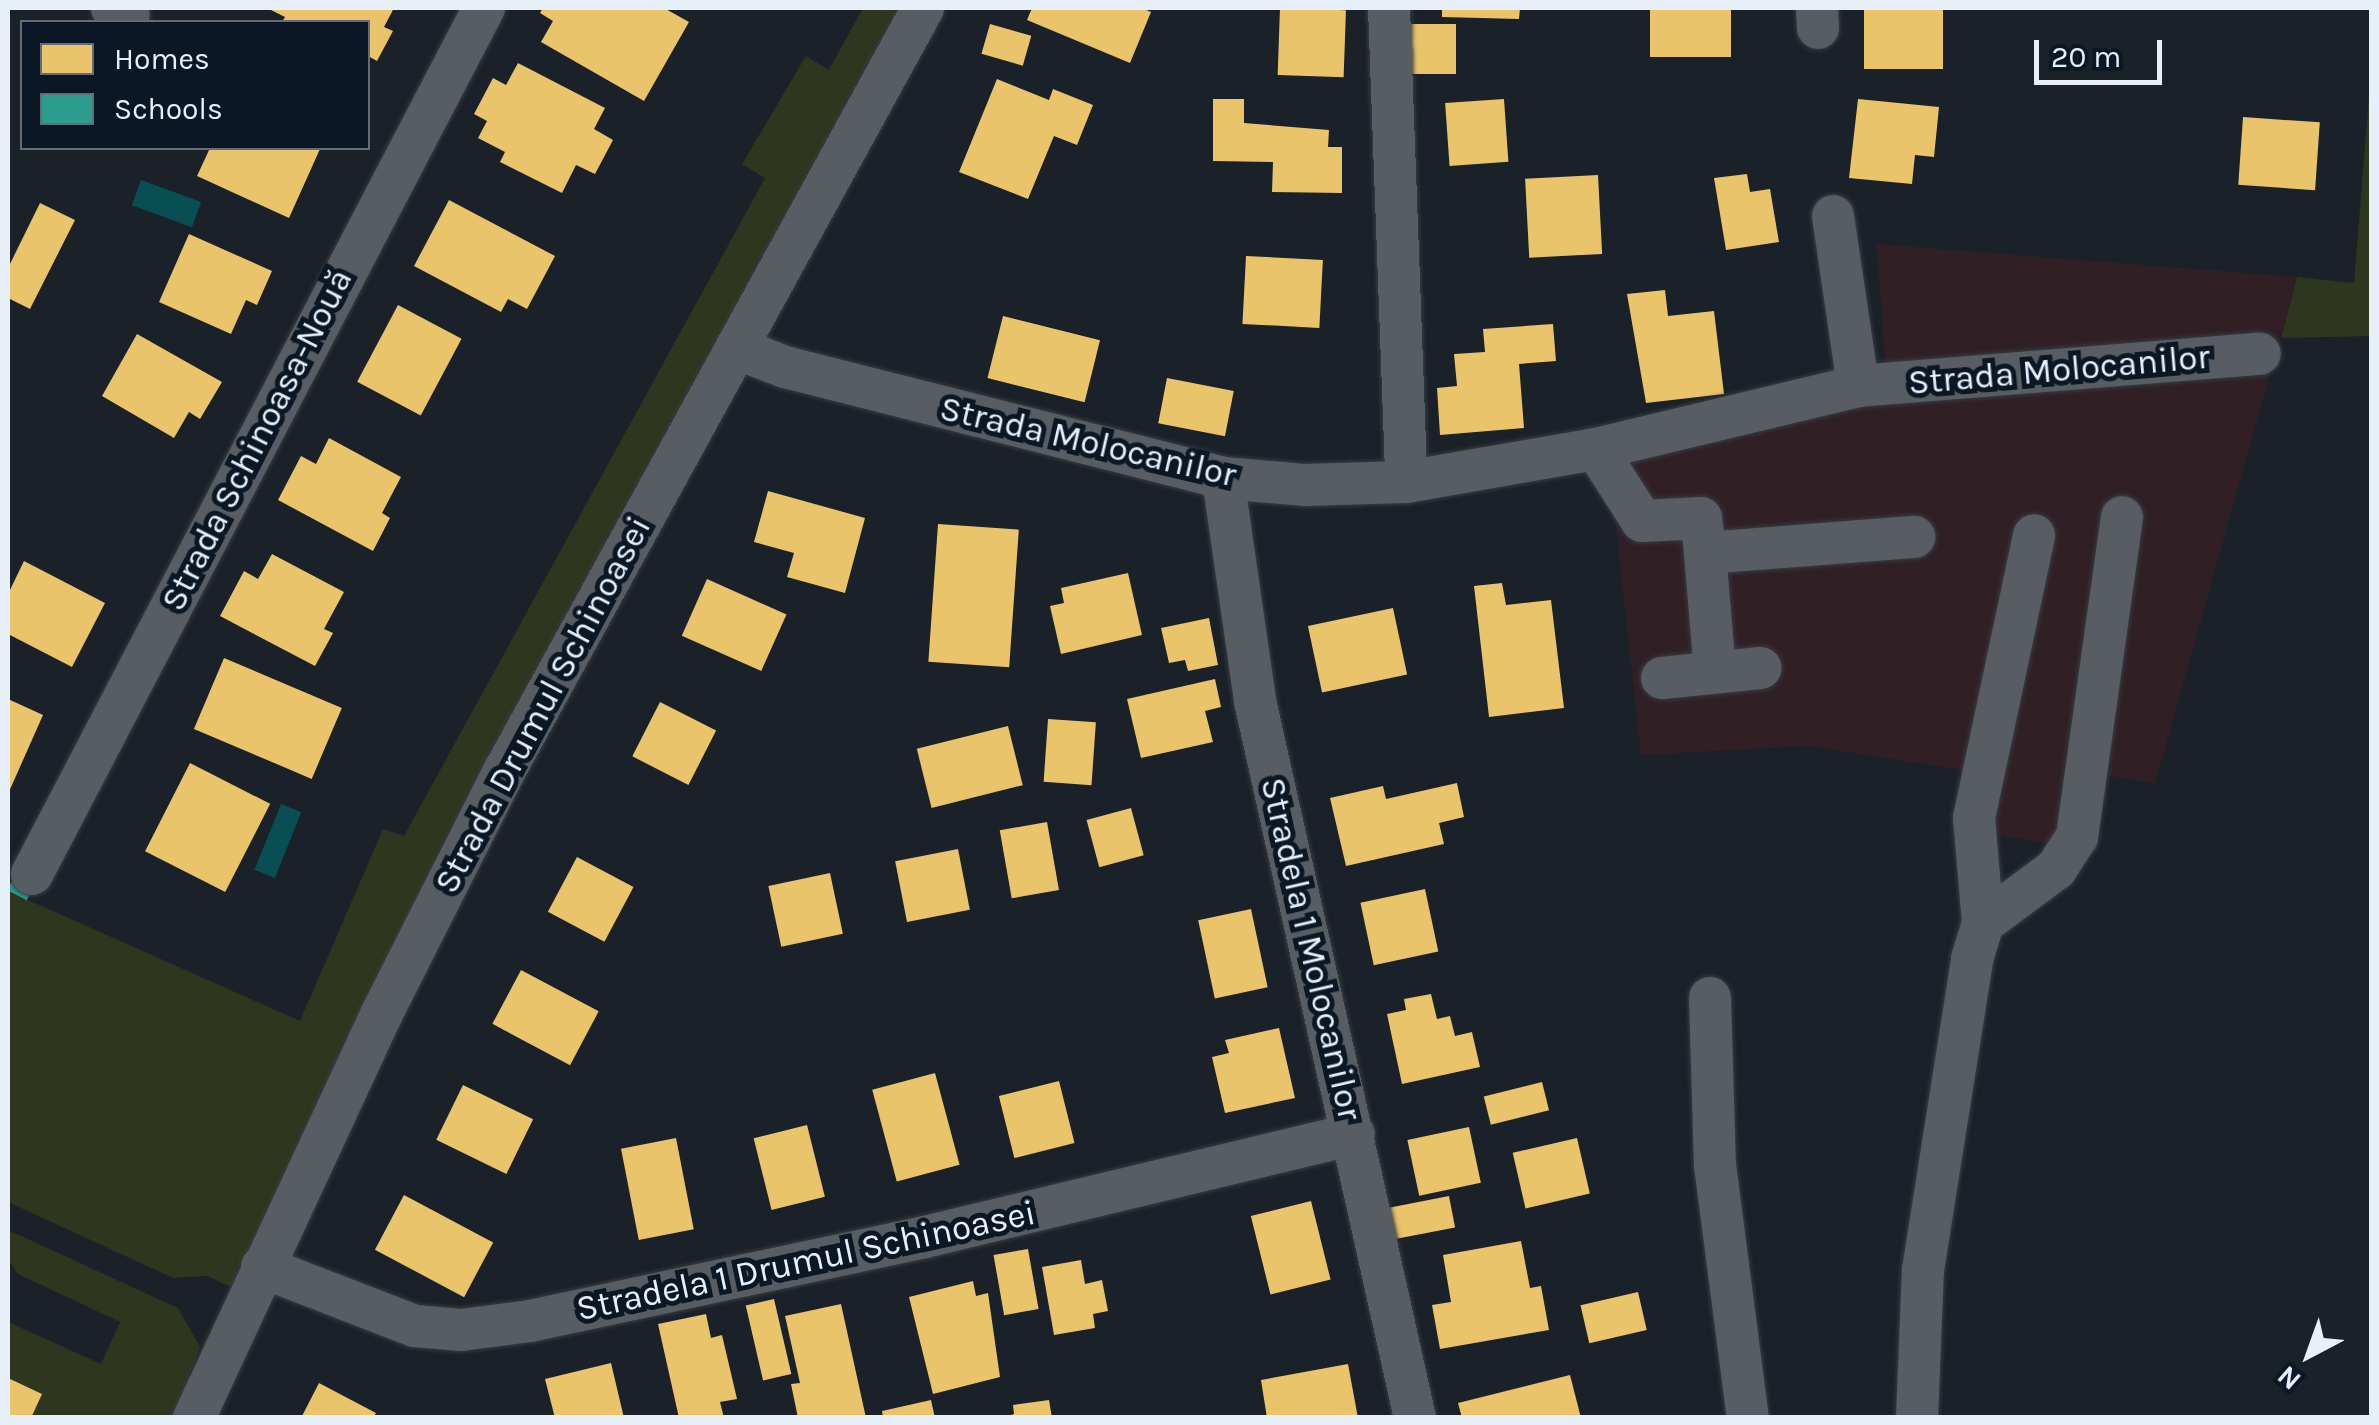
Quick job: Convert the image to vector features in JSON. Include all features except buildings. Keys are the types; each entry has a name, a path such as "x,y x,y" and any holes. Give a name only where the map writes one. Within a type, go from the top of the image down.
{"street":[{"name":"Strada Schinoasa-Nouă","path":"32,874 484,8"},
{"name":"Strada Drumul Schinoasei","path":"194,1418 262,1267 505,770 923,8"},
{"path":"1389,8 1406,482"},
{"name":"Strada Molocanilor","path":"1833,216 1858,386"},
{"name":"Strada Molocanilor","path":"736,348 785,367 1223,478 1406,482 1596,449 1858,386 2260,354"},
{"path":"1596,449 1642,521 1701,518 1715,672"},
{"name":"Stradela 1 Molocanilor","path":"1223,478 1255,701 1415,1418"},
{"path":"1983,923 2056,869 2077,838 2122,517"},
{"path":"1917,1418 1923,1270 1983,923 1974,818 2034,535"},
{"path":"1705,553 1914,537"},
{"path":"1662,678 1760,668"},
{"path":"1710,998 1715,1165 1748,1418"},
{"name":"Stradela 1 Drumul Schinoasei","path":"262,1267 415,1326 478,1328 925,1238 1354,1134"}],"shaded area":[{"path":"1877,244 2297,277 2155,784 2105,775 2097,851 1983,833 1994,775 1809,746 1641,755 1613,500 1625,453 1887,393"}],"green space":[{"path":"863,8 904,8 451,827 231,1287 207,1276 173,1278 8,1202 8,891 300,1021 383,829 404,836 765,178 742,164 806,56 829,70"},
{"path":"2371,71 2371,336 2281,338 2297,277 2354,283"},
{"path":"8,1230 178,1308 200,1347 175,1417 31,1417 41,1394 8,1378 8,1322 101,1364 120,1322 18,1274 8,1259"}],"water":[{"path":"141,180 201,202 192,227 132,205"},
{"path":"281,804 301,812 275,878 254,870"}]}
